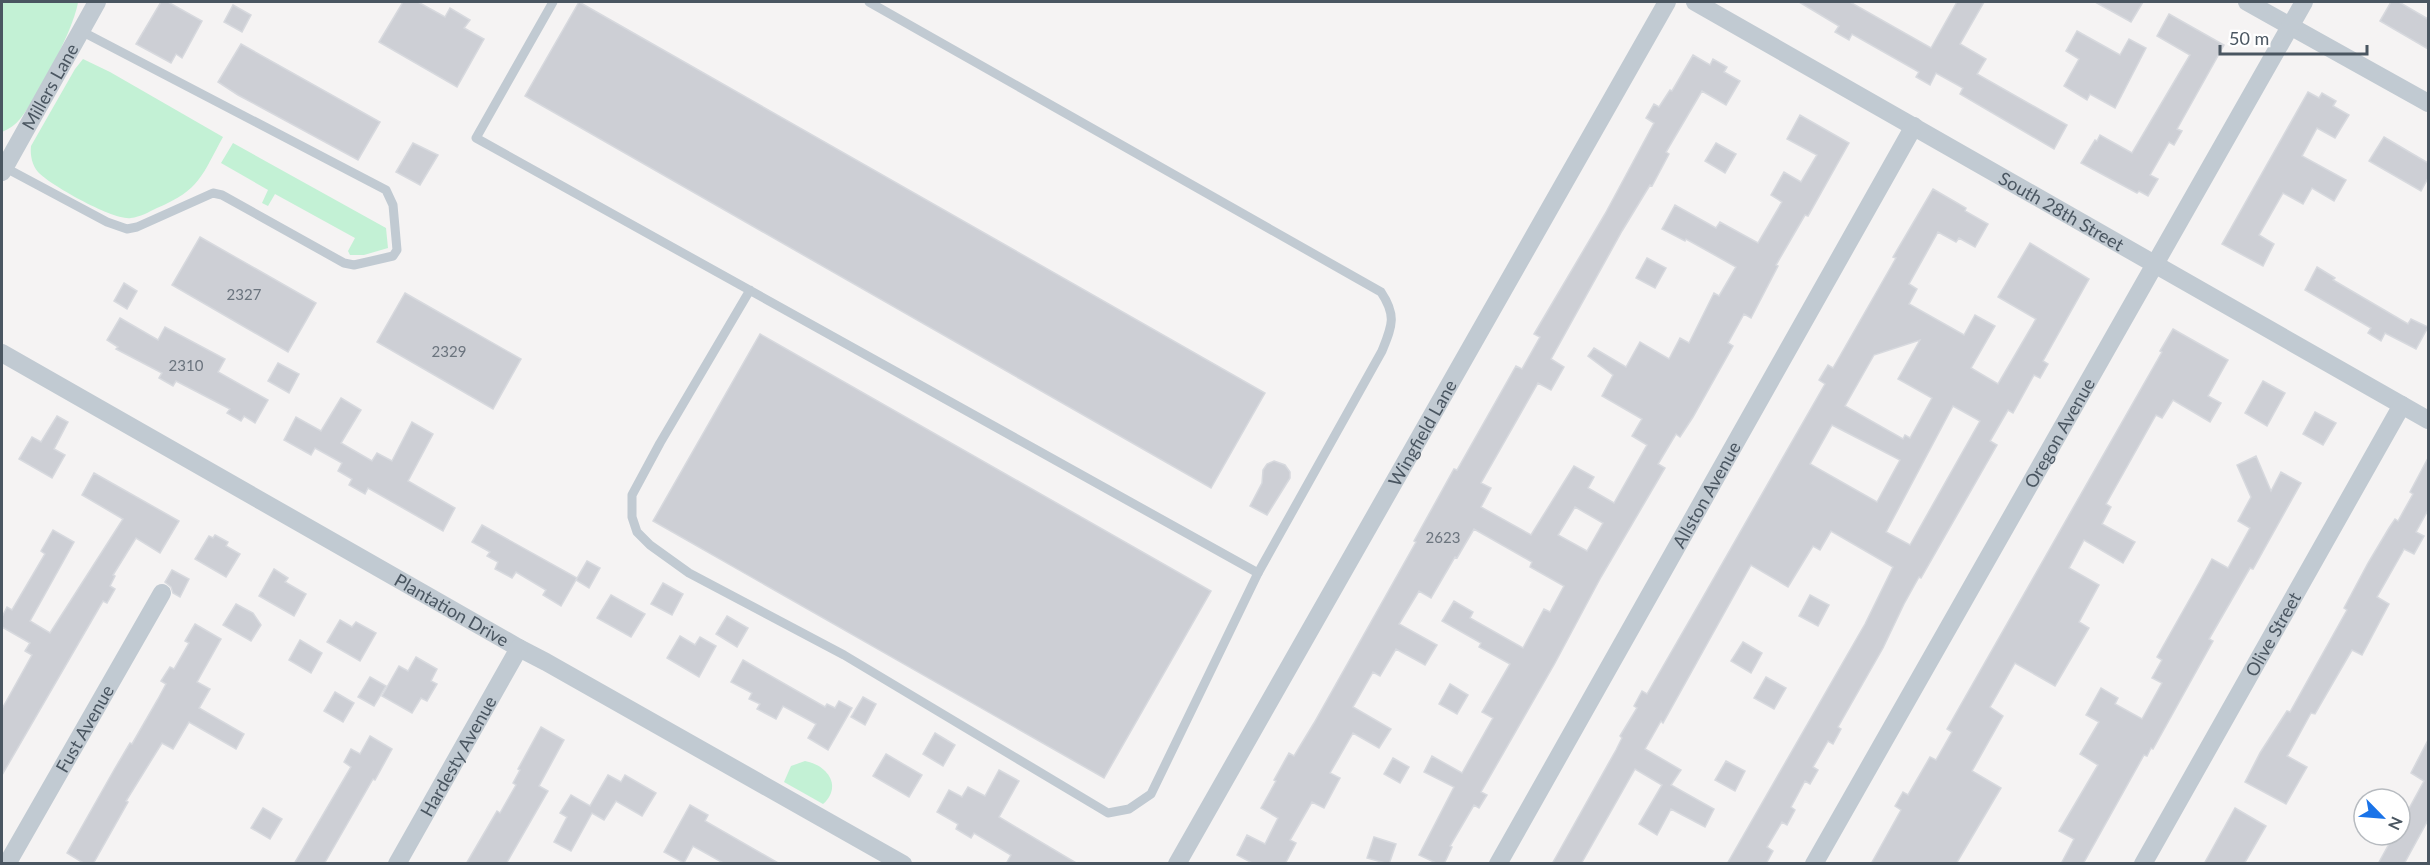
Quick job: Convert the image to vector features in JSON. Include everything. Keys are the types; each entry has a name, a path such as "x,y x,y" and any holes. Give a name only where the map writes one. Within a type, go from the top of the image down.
{"street":[{"name":"Millers Lane","path":"2,168 97,2"},
{"name":"Wingfield Lane","path":"1177,864 1666,2"},
{"name":"South 28th Street","path":"1695,2 2155,262 2428,420"},
{"path":"2247,2 2428,103"},
{"name":"Oregon Avenue","path":"1814,864 2304,2"},
{"name":"Allston Avenue","path":"1498,864 1914,126"},
{"name":"Plantation Drive","path":"2,353 903,864"},
{"name":"Olive Street","path":"2143,864 2402,405"},
{"name":"Fust Avenue","path":"7,864 162,593"},
{"name":"Hardesty Avenue","path":"397,864 519,648"}],"lane":[{"path":"553,2 476,138 1258,573"},
{"path":"750,290 632,495 632,517 637,532 650,545 689,573 844,655 1108,813 1129,809 1151,794 1258,573 1382,351 1393,324 1390,305 1381,292 869,2"},
{"path":"2,168 107,222 127,229 146,223 213,193 222,195 345,264 354,265 393,256 397,250 393,205 386,190 81,31"}],"green space":[{"path":"2,2 78,2 63,45 36,95 18,121 2,132"},
{"path":"83,59 223,137 204,171 191,188 171,201 131,218 111,214 97,208 68,193 38,172 32,160 31,146"},
{"path":"233,143 386,228 388,248 364,255 350,255 348,251 355,238 275,194 268,206 262,203 268,190 221,163"},
{"path":"805,761 820,767 830,777 832,790 823,804 784,782 791,766"}],"building":[{"path":"161,2 168,2 202,21 182,58 176,54 171,63 136,44"},
{"path":"403,2 418,2 445,17 450,8 470,20 464,28 484,39 457,87 379,42"},
{"path":"579,2 1265,393 1211,488 525,96"},
{"path":"1799,2 1850,2 1931,48 1957,2 1984,2 1960,44 1986,59 1977,74 2067,125 2054,149 1960,94 1963,88 1936,73 1930,85 1916,77 1919,72 1852,34 1849,40 1835,32 1839,26"},
{"path":"2095,2 2143,2 2131,22"},
{"path":"2391,2 2399,2 2428,19 2428,49 2380,21"},
{"path":"233,5 251,15 242,32 224,22"},
{"path":"2169,14 2224,45 2177,129 2182,131 2174,145 2169,142 2150,175 2158,179 2148,196 2139,191 2137,193 2081,163 2100,135 2132,153 2190,55 2157,36"},
{"path":"2077,31 2120,55 2129,39 2146,48 2115,108 2090,94 2087,100 2064,86 2079,59 2066,51"},
{"path":"241,44 380,122 358,160 218,82"},
{"path":"1693,55 1710,65 1713,59 1727,67 1724,72 1740,81 1726,105 1702,91 1666,152 1669,154 1652,186 1650,185 1622,231 1551,359 1564,367 1551,390 1538,383 1481,483 1491,488 1481,507 1531,535 1574,466 1594,477 1588,488 1614,503 1647,445 1632,436 1642,419 1602,396 1613,375 1588,356 1594,348 1626,367 1640,342 1669,359 1680,338 1689,343 1714,293 1719,296 1736,267 1686,239 1685,241 1662,229 1675,205 1716,228 1720,222 1758,243 1782,202 1771,195 1784,172 1801,182 1817,155 1787,139 1800,115 1849,143 1808,216 1805,215 1776,265 1778,266 1751,318 1744,314 1728,343 1733,346 1693,417 1680,437 1676,434 1658,464 1665,468 1601,577 1481,792 1487,795 1479,808 1474,805 1450,846 1452,847 1444,864 1438,864 1419,855 1454,787 1424,772 1432,756 1462,773 1493,718 1482,712 1510,664 1479,647 1481,643 1442,621 1454,601 1473,612 1470,618 1523,648 1544,609 1550,612 1564,586 1530,567 1532,562 1474,529 1431,598 1419,591 1399,624 1437,645 1425,665 1396,649 1380,676 1373,672 1353,707 1391,729 1379,748 1353,733 1330,773 1340,778 1324,808 1312,802 1290,840 1296,843 1285,864 1254,864 1237,855 1247,835 1265,844 1278,818 1261,808 1276,781 1274,780 1289,753 1294,756 1314,723 1416,542 1414,541 1454,469 1457,470 1516,366 1522,369 1540,337 1534,334 1605,214 1654,123 1646,118 1654,104 1659,107 1670,90 1672,91","holes":["1575,507 1603,523 1587,551 1558,535"]},
{"path":"2308,92 2319,98 2322,93 2336,101 2333,106 2349,115 2335,138 2317,128 2302,156 2346,180 2334,201 2312,188 2303,204 2283,193 2259,235 2274,244 2263,266 2222,244"},
{"path":"2384,137 2428,163 2428,178 2421,191 2369,161"},
{"path":"413,143 438,155 420,185 396,172"},
{"path":"1716,143 1736,154 1725,173 1705,161"},
{"path":"1933,189 1988,224 1975,247 1959,238 1956,242 1938,232 1909,284 1917,289 1909,304 1964,335 1975,315 1995,326 1971,368 1998,384 2036,319 1998,297 2030,243 2089,279 2043,361 2048,364 2040,378 2034,375 2013,413 2008,410 1990,441 1997,445 1904,604 1883,648 1838,727 1841,729 1833,744 1828,741 1813,767 1818,770 1810,784 1805,781 1791,807 1795,810 1787,825 1782,822 1767,847 1773,851 1766,864 1727,864 1865,624 1893,567 1831,531 1820,550 1813,546 1788,587 1751,565 1663,723 1661,721 1645,749 1681,770 1671,785 1714,809 1705,827 1671,809 1657,835 1639,824 1662,785 1635,769 1581,864 1552,864 1616,750 1622,738 1620,736 1637,708 1634,706 1642,691 1647,694 1825,384 1819,380 1828,365 1833,368 1896,258 1893,257","holes":["1920,340 1898,379 1932,398 1910,438 1905,435 1903,439 1845,406 1874,355","1953,406 1980,421 1910,545 1886,532","1832,425 1900,460 1877,502 1810,464"]},
{"path":"200,237 316,303 288,352 172,285"},
{"path":"1647,258 1666,268 1655,288 1636,278"},
{"path":"2317,267 2335,278 2333,280 2408,324 2411,319 2428,327 2416,349 2385,333 2381,341 2368,333 2371,328 2305,290"},
{"path":"124,283 137,291 127,309 114,301"},
{"path":"405,293 521,359 493,409 377,342"},
{"path":"120,318 158,340 165,327 225,359 218,372 268,400 255,423 244,416 241,421 227,413 230,409 176,381 173,386 159,378 162,373 116,349 118,347 107,340"},
{"path":"2173,329 2228,360 2208,396 2221,403 2210,422 2173,400 2162,418 2156,415 2106,504 2111,507 2102,524 2135,542 2123,563 2084,540 2069,568 2099,585 2079,622 2089,628 2055,686 2015,663 1990,707 2003,716 1972,771 2001,788 1956,864 1871,864 1901,810 1895,806 1903,792 1908,795 1930,757 1936,760 1952,732 1947,729"},
{"path":"760,334 1211,591 1104,778 653,521"},
{"path":"278,363 299,374 289,393 268,381"},
{"path":"2263,381 2285,393 2267,426 2245,413"},
{"path":"341,398 361,410 341,443 372,461 377,453 392,461 412,422 433,434 408,481 455,508 443,531 368,488 365,494 349,485 352,479 338,471 342,463 315,448 311,455 284,440 296,417 321,431"},
{"path":"2315,412 2336,423 2323,445 2303,434"},
{"path":"57,416 68,422 54,449 65,455 52,478 19,459 32,437 41,442"},
{"path":"2256,456 2271,491 2281,472 2301,483 2253,569 2250,568 2209,639 2213,641 2153,749 2151,748 2147,756 2144,755 2083,864 2061,864 2074,839 2059,831 2098,765 2080,754 2099,722 2086,715 2101,688 2118,698 2115,704 2142,719 2162,683 2152,678 2162,660 2157,657 2212,559 2228,568 2250,528 2238,521 2251,497 2237,465"},
{"path":"2428,458 2428,510 2416,532 2424,536 2414,554 2404,549 2377,597 2389,604 2362,655 2352,650 2315,714 2311,713 2287,756 2307,767 2286,804 2245,782 2260,753 2287,711 2290,712 2347,610 2344,608 2368,563 2395,519 2398,521 2413,494 2410,492"},
{"path":"1274,461 1285,465 1290,472 1290,478 1267,515 1250,506 1262,483 1263,470 1267,464"},
{"path":"94,473 179,521 160,553 136,538 113,575 115,576 110,586 115,589 107,603 103,601 2,775 2,709 32,655 25,651 30,643 2,627 2,617 7,607 12,610 45,554 41,551 53,530 74,542 30,621 50,633 123,519 82,495"},
{"path":"482,525 577,578 561,606 543,595 546,590 516,572 512,578 495,569 498,562 487,556 490,552 472,542"},
{"path":"215,535 228,542 226,546 240,554 226,577 195,559 209,536 213,538"},
{"path":"587,561 600,568 589,588 576,580"},
{"path":"274,569 288,578 285,582 306,594 294,616 259,596"},
{"path":"172,570 189,579 180,597 173,593 171,587 165,582"},
{"path":"663,583 683,594 672,615 651,604"},
{"path":"611,595 645,614 631,637 597,618"},
{"path":"1810,595 1829,605 1818,626 1799,616"},
{"path":"236,604 253,613 261,625 251,641 223,625"},
{"path":"727,616 748,628 737,647 716,634"},
{"path":"340,620 352,627 356,622 376,633 360,661 327,642"},
{"path":"195,624 221,639 197,682 210,689 199,708 244,734 236,749 189,722 173,749 162,743 126,801 128,802 93,864 85,864 67,853 158,699 166,684 161,681 170,667 174,669 189,643 185,641"},
{"path":"680,636 695,645 700,637 716,646 699,677 667,658"},
{"path":"300,640 322,653 311,673 289,660"},
{"path":"1743,642 1762,653 1751,673 1731,661"},
{"path":"416,657 437,669 431,681 437,684 427,701 421,698 412,713 382,696 399,666 408,671"},
{"path":"743,660 825,707 827,704 835,708 839,701 852,708 828,750 808,738 816,724 783,706 776,719 757,709 760,704 749,699 752,693 731,682"},
{"path":"370,677 386,686 374,706 358,697"},
{"path":"1766,677 1786,688 1774,709 1754,698"},
{"path":"1450,684 1468,695 1457,714 1439,704"},
{"path":"335,692 354,703 343,722 324,711"},
{"path":"863,697 876,704 865,725 851,717"},
{"path":"541,727 564,740 539,786 548,791 506,864 466,864 497,811 500,813 516,785 513,783 520,770 518,769"},
{"path":"935,733 955,745 943,766 923,754"},
{"path":"370,736 392,749 375,780 373,779 324,864 294,864 351,767 344,762 351,749 360,754"},
{"path":"2428,740 2428,820 2404,864 2378,864 2387,847 2412,847 2412,803 2424,781 2411,773"},
{"path":"886,754 922,775 909,797 873,776"},
{"path":"1393,758 1409,767 1400,783 1384,774"},
{"path":"1726,761 1745,771 1735,791 1715,780"},
{"path":"999,770 1019,781 999,817 1078,864 1006,864 1011,855 974,833 971,838 956,829 958,824 937,812 949,790 962,797 968,787 985,796"},
{"path":"608,775 621,782 625,775 656,793 642,816 616,801 604,820 592,813 571,851 554,842 567,817 560,813 571,795 590,806"},
{"path":"690,805 708,815 705,821 780,864 725,864 693,846 684,863 664,852"},
{"path":"263,808 282,819 270,839 251,828"},
{"path":"2235,808 2266,826 2244,864 2204,864"},
{"path":"1374,837 1396,844 1389,864 1367,858"}]}
